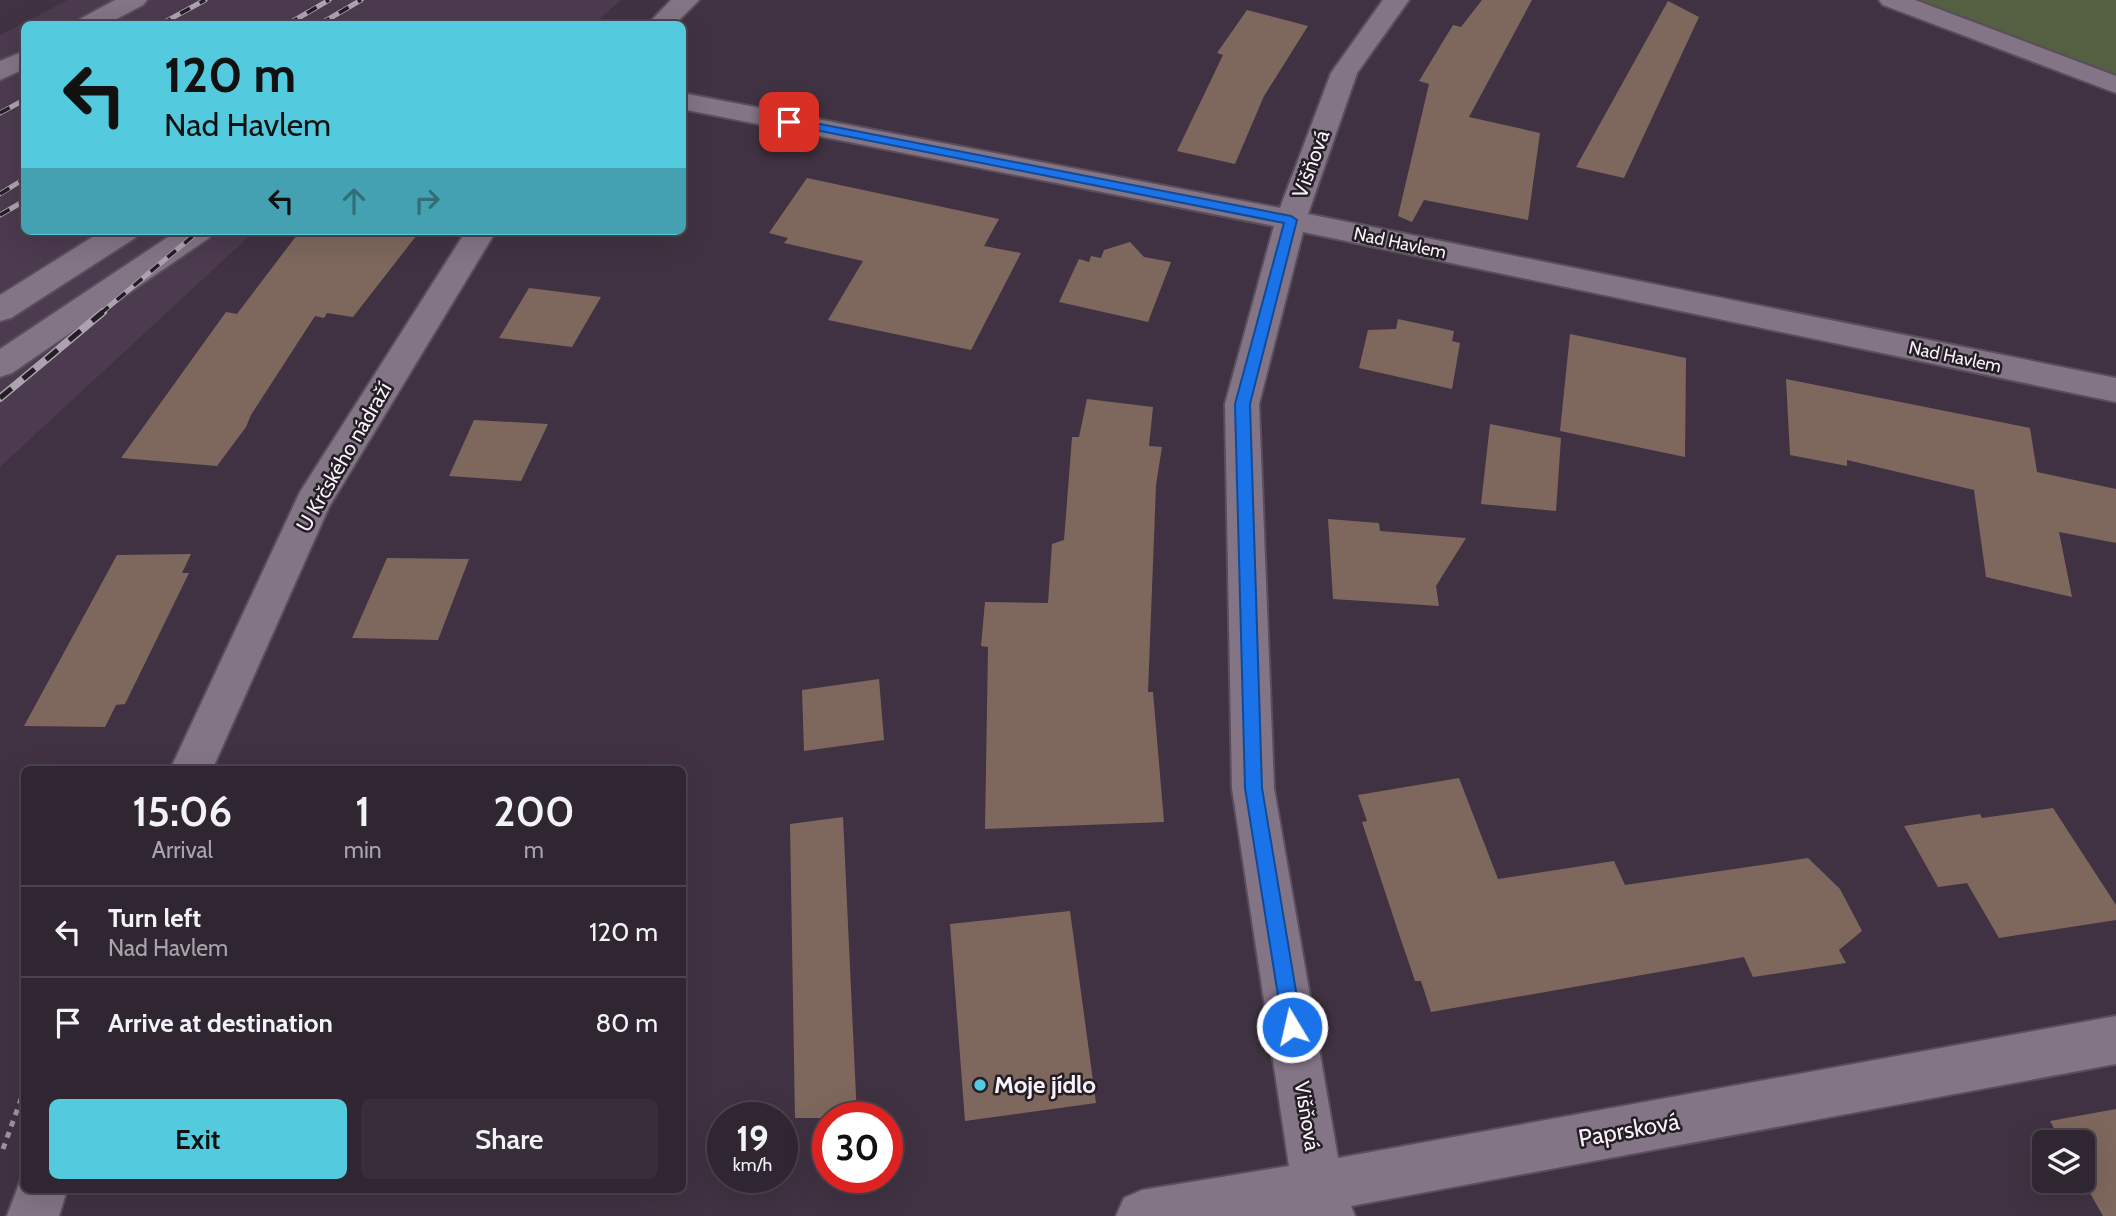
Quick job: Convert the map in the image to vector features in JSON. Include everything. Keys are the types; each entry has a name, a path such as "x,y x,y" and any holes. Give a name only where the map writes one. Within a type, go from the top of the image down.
{"street":[{"path":"95,21 134,0"},
{"path":"664,21 686,0"},
{"name":"Višňová","path":"1324,1202 1253,788 1242,404 1291,220 1344,73 1396,0"},
{"path":"1892,0 2116,85"},
{"path":"0,72 21,61"},
{"name":"Nad Havlem","path":"686,102 1291,220 2116,390"},
{"path":"0,310 118,235"},
{"path":"0,365 192,235"},
{"name":"U Krčského nádraží","path":"193,766 313,502 479,235"},
{"name":"Paprsková","path":"1142,1216 1324,1202 2116,1040"},
{"path":"33,1216 40,1193"}],"path":[{"path":"0,1156 21,1099"}],"shaded area":[{"path":"68,0 621,0 597,21 27,21"},
{"path":"21,24 21,235 251,235 0,467 0,35"}],"green space":[{"path":"1911,0 2116,0 2116,77"}],"building":[{"path":"1482,0 1532,0 1469,117 1540,133 1528,220 1424,200 1412,222 1398,216 1429,84 1419,81 1453,25 1461,27"},
{"path":"1668,1 1699,17 1624,178 1576,167"},
{"path":"1247,10 1308,26 1264,96 1235,164 1177,151 1223,55 1217,53"},
{"path":"807,178 999,219 984,246 1021,253 971,350 828,320 863,261 784,243 788,238 769,233"},
{"path":"297,235 417,235 353,317 327,313 324,318 315,316 246,427 217,466 121,458 226,312 237,314"},
{"path":"1130,242 1144,257 1171,262 1148,322 1059,302 1079,259 1089,262 1091,256 1101,258 1104,250"},
{"path":"529,288 601,297 572,347 499,338"},
{"path":"1398,319 1454,331 1452,341 1460,343 1452,389 1359,368 1368,330 1396,329"},
{"path":"1570,334 1686,358 1685,457 1560,431"},
{"path":"1786,379 2030,428 2037,472 2116,489 2116,543 2059,532 2072,597 1986,577 1974,490 1847,460 1847,466 1790,455"},
{"path":"1087,399 1153,407 1149,446 1162,447 1156,485 1148,692 1153,692 1164,822 985,829 988,647 981,646 985,602 1048,603 1052,544 1064,540 1072,437 1079,437"},
{"path":"474,420 548,424 521,481 449,476"},
{"path":"1490,424 1561,438 1556,511 1481,504"},
{"path":"1328,519 1379,523 1380,531 1466,538 1436,586 1439,606 1333,599"},
{"path":"191,554 182,573 189,573 125,704 116,705 105,727 24,726 117,555"},
{"path":"387,558 469,559 438,640 352,638"},
{"path":"879,679 884,740 804,751 802,690"},
{"path":"1459,778 1498,879 1614,861 1625,885 1808,858 1840,889 1862,931 1839,950 1846,963 1753,977 1744,957 1431,1012 1421,981 1415,981 1397,928 1362,822 1367,821 1358,795"},
{"path":"2053,808 2116,905 2116,920 1999,938 1967,883 1938,887 1904,826 1980,814 1982,818"},
{"path":"843,817 856,1102 812,1102 812,1118 798,1118 798,1102 795,1102 790,824"},
{"path":"1070,911 1096,1103 965,1121 950,924"},
{"path":"2116,1109 2116,1216 2103,1216 2090,1193 2095,1193 2095,1130 2055,1130 2050,1121"}],"railway":[{"path":"166,21 205,0"},
{"path":"293,21 329,0"},
{"path":"325,21 361,0"},
{"path":"0,113 21,102"},
{"path":"0,194 21,181"},
{"path":"0,215 21,203"},
{"path":"100,314 194,235"},
{"path":"0,398 103,312"}],"place":[{"name":"Moje jídlo","path":"980,1085"}],"route":[{"path":"789,122 1291,220 1242,404 1253,788 1292,1027"}]}
